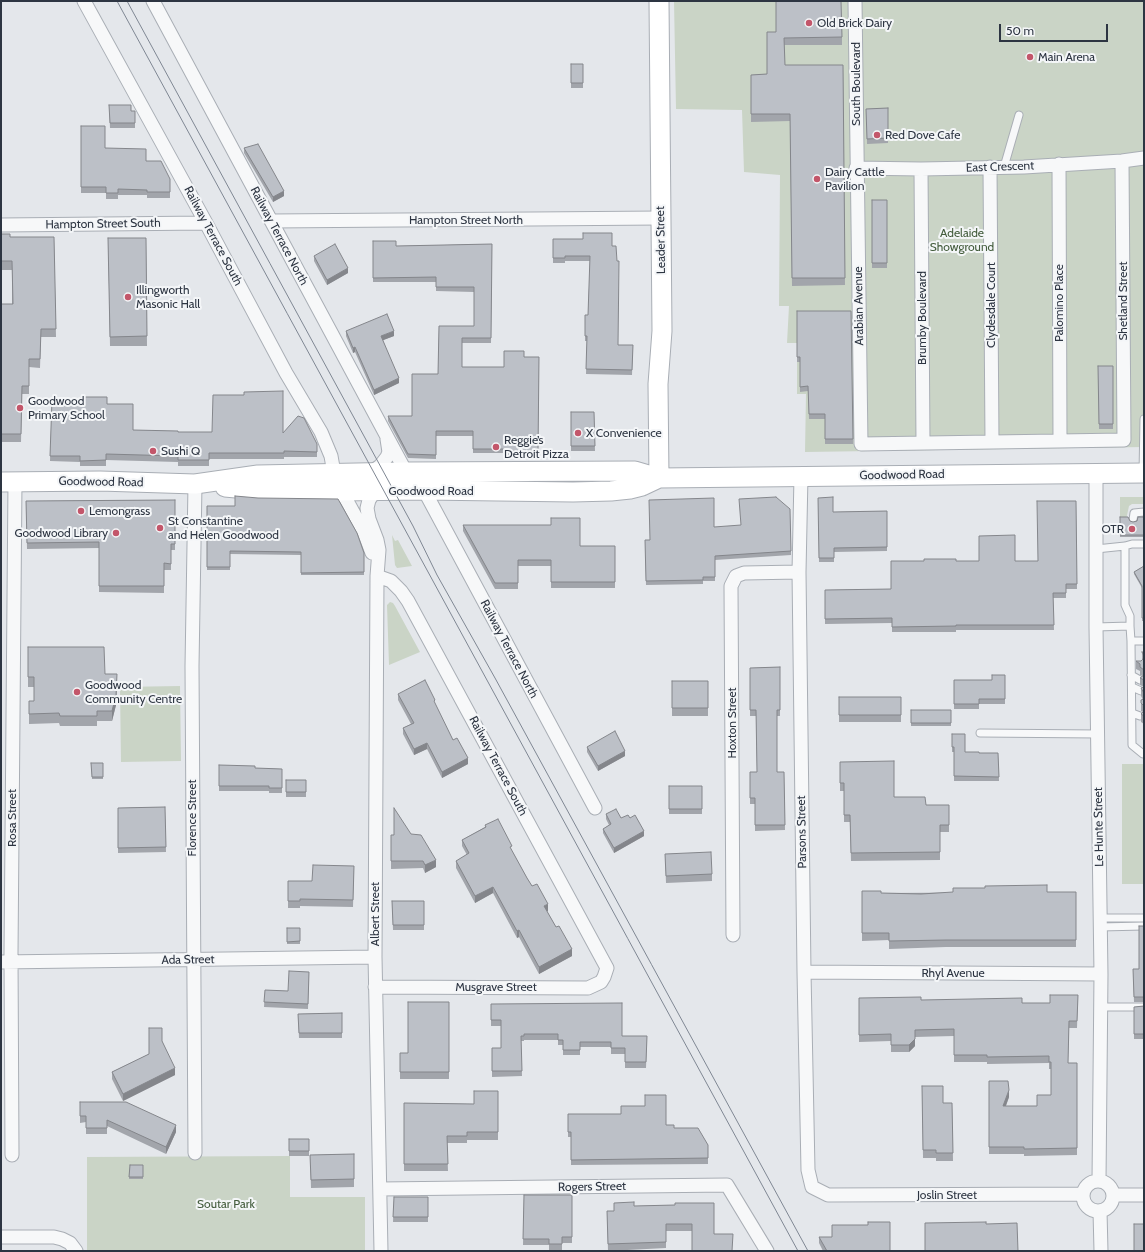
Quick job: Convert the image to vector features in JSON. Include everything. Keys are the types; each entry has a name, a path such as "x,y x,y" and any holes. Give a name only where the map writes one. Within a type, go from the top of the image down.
{"main road":[{"name":"Leader Street","path":"659,1 662,331 658,384 659,478"},
{"name":"Goodwood Road","path":"8,482 100,481 198,484 258,490 336,482 370,473 406,472 635,471 659,478 1143,473"},
{"name":"Goodwood Road","path":"336,482 375,491 611,491 642,486 659,478"}],"street":[{"name":"Railway Terrace South","path":"84,1 206,223 286,373 321,432 331,456 336,482"},
{"name":"Railway Terrace North","path":"153,1 406,472"},
{"name":"South Boulevard","path":"855,1 856,168"},
{"name":"East Crescent","path":"856,168 921,169 1004,167 1122,161 1144,158"},
{"name":"Shetland Street","path":"1060,441 1124,440 1122,161"},
{"name":"Palomino Place","path":"1058,164 1060,441"},
{"name":"Clydesdale Court","path":"990,167 992,442"},
{"name":"Arabian Avenue","path":"856,168 861,444 923,443"},
{"name":"Brumby Boulevard","path":"921,169 923,443"},
{"name":"Hampton Street North","path":"271,221 661,218"},
{"name":"Hampton Street South","path":"1,225 206,223"},
{"path":"370,473 380,466 387,457 389,452 386,436"},
{"path":"923,443 1060,441"},
{"name":"Le Hunte Street","path":"1096,473 1096,627 1101,974 1099,1181"},
{"name":"Parsons Street","path":"801,476 799,572 804,972 808,1170 812,1187"},
{"name":"Rosa Street","path":"8,482 6,962 12,1154"},
{"name":"Albert Street","path":"336,482 368,538 377,576"},
{"name":"Florence Street","path":"195,1152 192,666 198,484"},
{"name":"Railway Terrace North","path":"424,490 595,808"},
{"name":"Albert Street","path":"375,491 369,500 367,508 369,519 379,545 377,576 375,987 381,1251"},
{"name":"Hoxton Street","path":"733,935 731,586 736,576 744,573 799,572"},
{"name":"Railway Terrace South","path":"377,576 391,581 408,601 607,968"},
{"name":"Ada Street","path":"6,962 375,957"},
{"name":"Musgrave Street","path":"375,987 588,988 601,982 607,968"},
{"name":"Rhyl Avenue","path":"804,972 1101,974"},
{"path":"1094,1181 1099,1181 1109,1185 1114,1195 1109,1206 1100,1211 1091,1210 1086,1205 1083,1194 1089,1184 1094,1181"},
{"name":"Rogers Street","path":"380,1189 727,1185 767,1251"},
{"name":"Joslin Street","path":"812,1187 828,1195 1083,1194"},
{"path":"1114,1195 1144,1195"},
{"path":"1100,1211 1101,1251"},
{"path":"1,1237 54,1237 70,1243 76,1251"}],"lane":[{"path":"1004,167 1019,115"},
{"path":"1143,473 1144,419"},
{"path":"1133,520 1134,512 1144,512"},
{"path":"1130,542 1125,605 1130,616 1132,745 1144,754"},
{"path":"1096,549 1130,542 1144,544"},
{"path":"1096,627 1130,626"},
{"path":"1131,641 1144,640"},
{"path":"1131,659 1139,664"},
{"path":"1131,675 1140,680"},
{"path":"1132,687 1141,691"},
{"path":"1132,699 1141,704"},
{"path":"1132,713 1140,716"},
{"path":"980,733 1098,734"},
{"path":"1100,923 1144,918"},
{"path":"1100,923 1144,926"},
{"path":"1100,1007 1144,1007"}],"green space":[{"name":"Adelaide Showground","path":"674,1 1144,1 1144,447 805,452 806,394 797,394 797,343 787,343 789,306 779,306 780,175 744,172 742,110 676,109"},
{"path":"1120,497 1144,497 1144,504 1132,504 1129,506 1126,520 1120,520"},
{"path":"392,535 395,541 398,540 412,566 397,568 395,565"},
{"path":"390,602 395,606 420,652 389,665 387,605"},
{"path":"180,686 181,761 121,762 120,687"},
{"path":"1122,764 1144,764 1144,884 1122,884"},
{"name":"Soutar Park","path":"290,1156 290,1197 365,1197 365,1251 87,1251 87,1157"}],"building":[{"name":"Dairy Cattle Pavilion","path":"776,1 841,1 842,37 784,38 785,65 843,65 845,278 792,278 790,114 751,114 751,75 767,74 767,32 776,32"},
{"path":"571,64 583,64 583,83 571,83"},
{"path":"109,105 131,105 131,111 135,111 135,123 110,123"},
{"path":"888,108 888,138 867,139 866,109"},
{"path":"81,126 105,126 105,148 146,149 146,161 161,161 170,179 170,192 147,192 147,190 118,189 118,193 106,193 106,187 81,187"},
{"path":"258,144 284,191 273,197 244,148"},
{"path":"872,200 887,200 887,263 872,263"},
{"path":"583,233 612,233 612,246 616,246 617,261 619,261 618,345 633,345 632,370 586,369 587,336 585,336 585,315 588,315 590,256 565,256 565,258 553,258 553,239 583,239"},
{"path":"1,234 10,234 10,237 54,237 56,329 41,329 40,359 29,359 29,386 22,386 21,434 1,434 1,304 13,304 12,261 1,261"},
{"name":"Illingworth Masonic Hall","path":"108,238 146,238 147,336 110,337"},
{"path":"373,241 396,241 396,246 492,244 491,338 462,338 462,367 504,367 504,351 524,351 524,357 539,357 538,451 473,449 473,431 436,431 436,455 408,454 388,416 412,416 412,374 438,374 439,326 474,326 474,287 436,287 436,277 373,278"},
{"path":"335,244 348,268 327,280 314,256"},
{"path":"797,311 851,311 853,439 825,439 825,414 809,414 808,386 800,387 800,357 797,357"},
{"path":"387,314 394,331 381,336 399,378 374,390 355,347 353,348 346,331"},
{"path":"1098,366 1113,366 1113,424 1099,424"},
{"path":"283,391 283,433 298,416 304,418 317,444 317,452 284,451 284,453 209,453 209,460 178,460 178,456 106,454 106,460 80,461 80,456 50,456 52,399 81,400 81,397 107,397 107,404 133,404 133,430 212,432 213,395 244,395 244,392"},
{"path":"571,412 594,412 595,446 571,446"},
{"path":"235,496 258,498 338,499 357,533 364,553 364,572 301,573 301,552 230,551 230,567 207,567 207,506 235,506"},
{"path":"776,497 790,509 791,551 715,556 715,577 703,577 703,580 646,581 645,540 650,540 649,500 714,498 714,527 741,525 739,499"},
{"path":"833,497 833,512 887,511 887,547 834,548 834,558 819,558 818,498"},
{"path":"175,500 175,544 171,544 171,564 164,563 164,586 99,586 99,542 27,543 26,501"},
{"path":"1037,501 1076,501 1077,584 1066,584 1066,593 1053,593 1054,625 956,625 892,627 892,618 825,619 825,590 891,589 891,561 956,559 956,561 979,561 979,536 1015,535 1015,561 1038,561"},
{"name":"OTR","path":"1120,517 1128,517 1130,521 1133,522 1137,521 1138,517 1144,517 1144,535 1120,535"},
{"path":"551,518 580,518 580,546 615,546 615,582 551,582 551,560 518,560 518,583 495,583 463,525 551,525"},
{"path":"1144,566 1144,618 1142,618 1142,586 1134,572"},
{"name":"Goodwood Community Centre","path":"28,647 104,647 105,674 117,674 116,695 112,711 97,711 97,716 60,716 59,713 29,714 29,701 34,701 34,677 28,677"},
{"path":"1144,656 1144,670 1136,661 1141,661"},
{"path":"780,667 780,710 777,710 777,772 784,772 785,825 755,825 755,798 750,798 750,772 757,772 756,710 750,710 750,668"},
{"path":"992,675 1005,675 1005,699 979,699 979,704 954,704 954,680 992,680"},
{"path":"425,680 453,740 457,738 468,758 442,772 427,743 414,749 403,728 414,723 398,694"},
{"path":"672,681 708,681 708,708 672,708"},
{"path":"839,697 901,697 901,715 839,715"},
{"path":"1144,699 1144,706 1141,703 1141,700"},
{"path":"911,710 951,710 951,723 911,723"},
{"path":"615,731 625,751 598,766 587,747"},
{"path":"952,734 965,734 965,752 998,753 999,777 954,776 954,747 952,747"},
{"path":"894,761 894,797 925,797 926,805 949,805 949,825 940,825 940,852 851,853 850,815 844,815 844,783 840,783 840,762"},
{"path":"91,763 103,763 103,777 92,777"},
{"path":"219,765 255,766 255,768 282,769 282,788 269,788 269,786 219,786"},
{"path":"286,780 306,780 306,792 286,792"},
{"path":"669,786 702,786 702,809 669,809"},
{"path":"165,807 166,847 118,848 118,808"},
{"path":"394,808 411,834 421,835 436,860 425,865 423,861 391,861 391,835 394,835"},
{"path":"616,809 621,818 628,815 630,818 635,815 644,831 614,848 603,829 611,824 606,814"},
{"path":"498,819 512,846 510,847 527,878 532,886 537,884 548,904 544,906 556,927 559,926 572,949 539,967 493,887 475,896 456,861 469,853 462,840 486,827 485,825"},
{"path":"711,852 712,874 666,876 665,854"},
{"path":"313,865 354,866 353,900 300,899 300,901 288,901 288,881 312,881"},
{"path":"1047,885 1047,892 1076,892 1076,940 889,941 889,933 862,933 862,891 921,894 953,892 953,888"},
{"path":"392,901 424,901 424,925 393,925"},
{"path":"1139,926 1144,926 1144,997 1134,997 1133,969 1139,969"},
{"path":"287,928 300,928 300,941 287,942"},
{"path":"289,971 309,972 308,1004 264,1002 265,990 288,991"},
{"path":"1050,995 1078,995 1077,1021 1069,1021 1068,1063 1077,1063 1077,1148 1024,1149 1024,1147 989,1147 989,1081 1008,1081 1009,1090 1003,1106 1037,1106 1037,1095 1051,1095 1051,1062 1049,1062 1049,1056 987,1057 987,1055 954,1055 954,1029 915,1030 915,1039 909,1045 891,1045 891,1034 859,1035 859,998 921,997 921,1000 1022,998 1022,1003 1050,1003"},
{"path":"408,1002 449,1002 449,1072 400,1072 400,1053 408,1053"},
{"path":"622,1003 622,1036 647,1036 646,1062 625,1062 625,1048 611,1048 611,1042 580,1042 580,1050 563,1050 563,1040 558,1040 558,1034 524,1034 524,1036 521,1036 522,1071 492,1071 492,1048 501,1048 501,1020 491,1020 491,1004"},
{"path":"1144,1006 1144,1034 1134,1034 1134,1007"},
{"path":"342,1013 342,1033 299,1033 298,1014"},
{"path":"149,1028 162,1028 162,1041 175,1068 123,1094 112,1072 149,1054"},
{"path":"922,1086 943,1086 943,1103 952,1103 953,1153 936,1153 936,1150 923,1150"},
{"path":"474,1091 498,1091 498,1132 467,1132 467,1136 447,1136 448,1164 404,1164 404,1103 474,1104"},
{"path":"645,1095 666,1095 666,1125 674,1125 674,1128 698,1128 708,1145 708,1158 571,1160 571,1132 568,1132 568,1114 621,1114 621,1106 645,1106"},
{"path":"80,1102 126,1102 176,1125 166,1147 107,1120 107,1128 86,1128 86,1116 80,1116"},
{"path":"289,1139 309,1139 309,1151 289,1151"},
{"path":"354,1154 354,1179 311,1180 310,1155"},
{"path":"130,1165 143,1165 143,1177 129,1177"},
{"path":"524,1195 572,1195 572,1237 562,1237 562,1244 549,1244 549,1239 523,1239"},
{"path":"394,1197 428,1197 428,1217 393,1217"},
{"path":"634,1202 634,1206 675,1205 675,1203 714,1203 714,1234 733,1234 732,1251 692,1251 692,1224 666,1224 666,1242 608,1244 607,1211 614,1211 614,1203"},
{"path":"868,1222 890,1222 890,1251 827,1251 819,1237 832,1237 832,1225 868,1225"},
{"path":"986,1222 986,1224 1017,1223 1018,1251 925,1251 925,1223"},
{"path":"1134,1224 1144,1224 1144,1251 1134,1251"}],"tram line":[{"path":"117,1 798,1251"},
{"path":"127,1 413,526 437,575 495,678 808,1251"}],"place":[{"name":"Old Brick Dairy","path":"809,23"},
{"name":"Main Arena","path":"1030,57"},
{"name":"Red Dove Cafe","path":"877,135"},
{"name":"Dairy Cattle Pavilion","path":"817,179"},
{"name":"Illingworth Masonic Hall","path":"128,297"},
{"name":"Goodwood Primary School","path":"20,408"},
{"name":"X Convenience","path":"578,433"},
{"name":"Reggie’s Detroit Pizza","path":"496,447"},
{"name":"Sushi Q","path":"153,451"},
{"name":"Lemongrass","path":"81,511"},
{"name":"St Constantine and Helen Goodwood","path":"160,528"},
{"name":"OTR","path":"1132,529"},
{"name":"Goodwood Library","path":"116,533"},
{"name":"Goodwood Community Centre","path":"77,692"}]}
